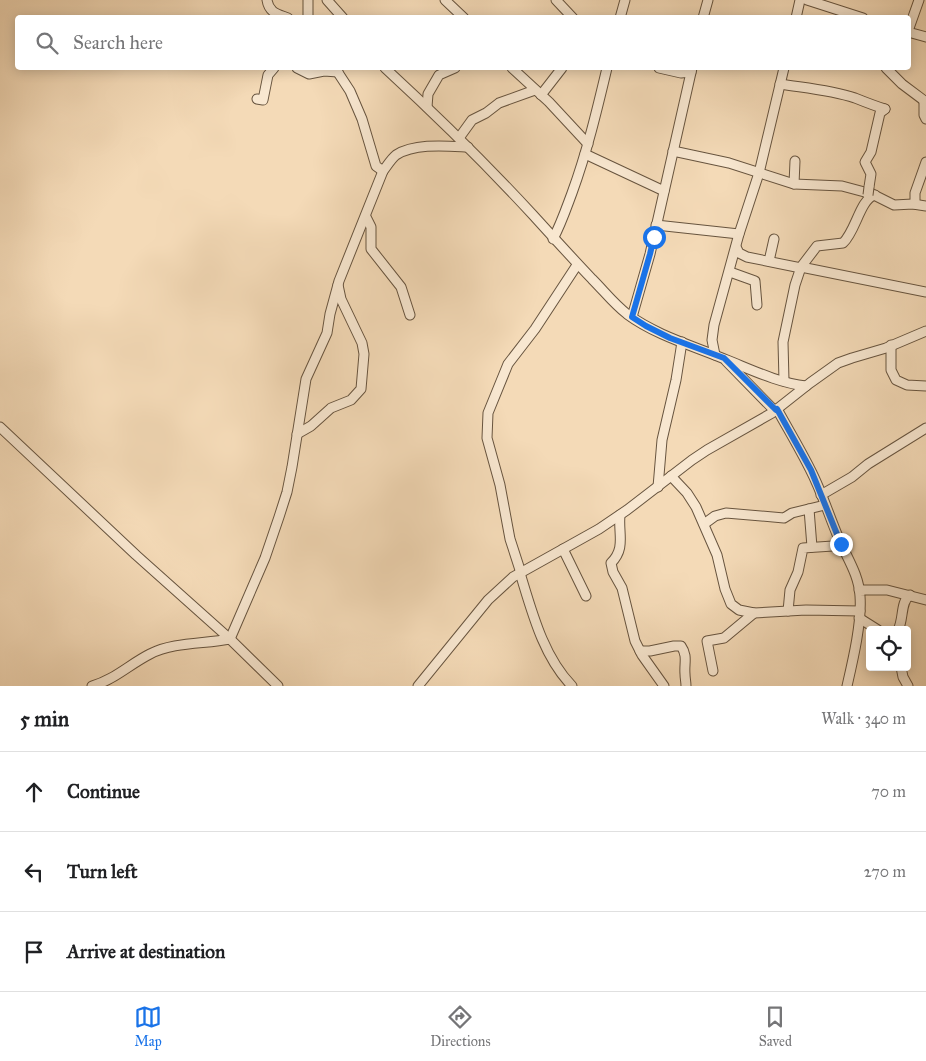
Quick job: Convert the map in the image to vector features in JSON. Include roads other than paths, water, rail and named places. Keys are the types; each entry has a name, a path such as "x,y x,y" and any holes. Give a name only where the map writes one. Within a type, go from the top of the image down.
{"street":[{"path":"267,0 270,8 280,15"},
{"path":"308,0 308,15"},
{"path":"327,0 340,15"},
{"path":"445,0 461,15"},
{"path":"556,0 570,15"},
{"path":"621,15 624,0"},
{"path":"704,15 708,0"},
{"path":"797,15 800,0"},
{"path":"807,0 853,15"},
{"path":"911,22 918,0"},
{"path":"911,33 926,37"},
{"path":"257,99 263,100 268,75 272,70"},
{"path":"301,70 310,74 336,70 350,91 362,119 376,166 383,171"},
{"path":"387,70 468,147 611,300 632,317 646,326 719,357 784,381 806,386"},
{"path":"427,107 428,94 439,75 450,70"},
{"path":"514,70 588,144"},
{"path":"459,138 472,120 486,113 499,103 538,92 560,70"},
{"path":"553,239 560,226 585,154 606,70"},
{"path":"632,317 650,254 692,70 681,73 668,70"},
{"path":"784,70 759,173 739,234 730,272 715,320 713,334 719,357 776,410 811,470 852,566 859,590 859,614 847,686"},
{"path":"888,70 925,101 924,115 926,119"},
{"path":"898,80 900,70"},
{"path":"780,84 855,98 865,103 885,108 880,113 871,152 866,162 871,174 871,192 854,226 844,243 817,246 801,267 795,285 783,342 784,381"},
{"path":"230,639 265,558 282,508 289,484 306,379 327,333 338,285 366,217 373,192 383,171 395,156 405,152 434,146 468,147"},
{"path":"673,151 729,163 794,184 810,186 833,185 852,188 871,192 894,205 913,201 926,206"},
{"path":"585,154 664,191"},
{"path":"794,184 795,161"},
{"path":"913,201 926,162"},
{"path":"366,217 371,226 371,249 401,287 410,315"},
{"path":"656,225 739,234"},
{"path":"769,261 774,239"},
{"path":"736,247 747,257 926,292"},
{"path":"572,686 548,652 520,573 510,539 500,485 487,438 488,413 508,364 535,329 577,264"},
{"path":"730,272 755,281 757,305"},
{"path":"297,434 311,426 331,408 351,400 360,389 364,360 362,343 341,299 338,285"},
{"path":"418,686 488,600 520,573 620,515 707,450 776,410 838,364 926,331"},
{"path":"697,348 713,334"},
{"path":"658,486 662,440 676,380 682,342"},
{"path":"891,345 891,370 896,380 907,385 926,386"},
{"path":"0,427 136,555 230,639 278,686"},
{"path":"821,495 852,477 868,464 926,428"},
{"path":"671,476 688,493 704,524 717,555 725,589 731,604 738,610 754,613 788,611 859,614 873,626"},
{"path":"704,524 715,516 726,513 784,518 792,513 825,505"},
{"path":"809,509 812,547"},
{"path":"620,515 618,527 621,550 611,563 613,572 622,588 631,630 640,651 664,686"},
{"path":"788,611 790,590 798,572 802,550 805,547 841,544"},
{"path":"563,549 586,596"},
{"path":"859,590 887,590 926,600"},
{"path":"900,626 905,600 910,595"},
{"path":"713,671 707,641 724,638 754,613"},
{"path":"92,686 106,682 151,653 172,647 230,639"},
{"path":"640,651 681,646 686,661 684,675 686,686"},
{"path":"902,671 903,677 908,686"}]}
